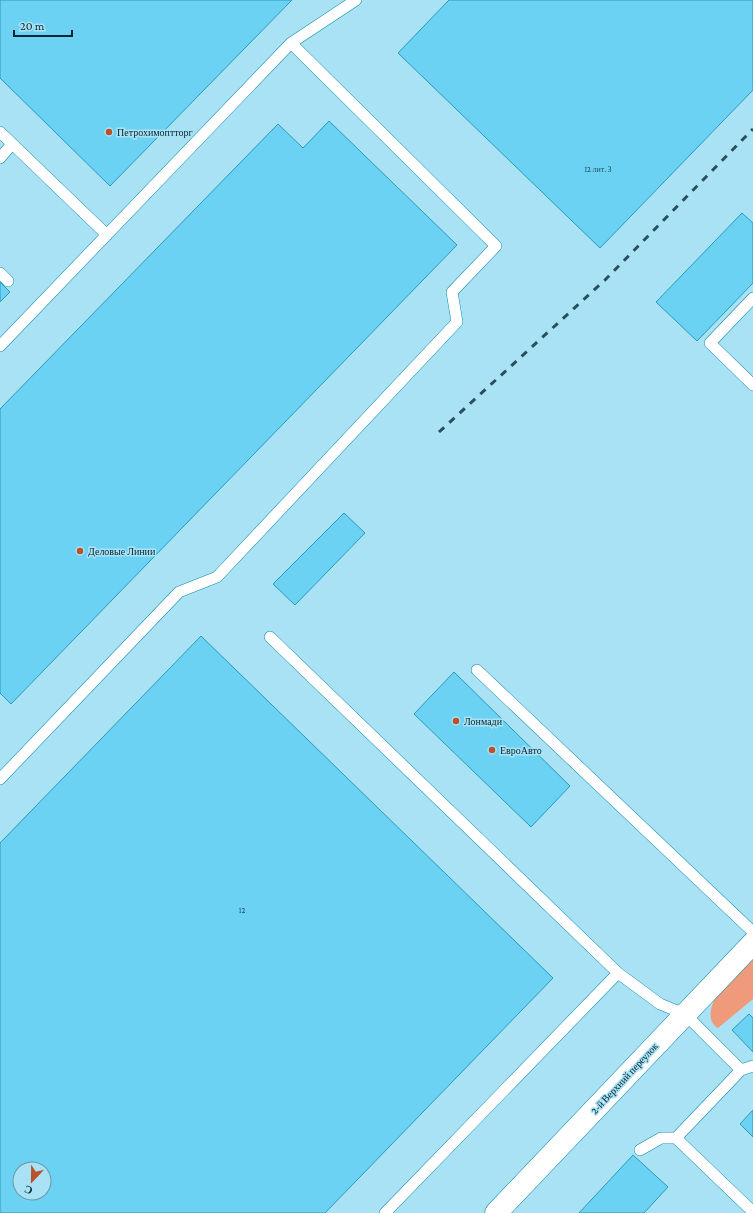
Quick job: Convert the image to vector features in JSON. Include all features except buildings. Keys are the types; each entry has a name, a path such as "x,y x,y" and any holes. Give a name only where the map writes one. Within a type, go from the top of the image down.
{"street":[{"name":"2-й Верхний переулок","path":"496,1213 753,943"}],"lane":[{"path":"0,346 291,43 356,0"},
{"path":"0,779 180,592 217,577 457,322 452,292 496,246 291,43"},
{"path":"0,132 107,235"},
{"path":"0,158 12,144"},
{"path":"753,298 710,343 753,385"},
{"path":"270,637 618,973 640,991 660,1004 685,1014 741,1070"},
{"path":"476,670 753,932"},
{"path":"385,1213 618,973"},
{"path":"676,1138 741,1070 753,1066"},
{"path":"640,1150 662,1138 676,1138 753,1212"}],"shaded area":[{"path":"753,952 753,999 718,1028 712,1022 711,1013 713,1004 724,984"}],"railway":[{"path":"439,432 605,280 753,129"}],"place":[{"name":"Петрохимоптторг","path":"109,132"},
{"name":"Деловые Линии","path":"80,551"},
{"name":"Лонмади","path":"456,721"},
{"name":"ЕвроАвто","path":"492,750"}]}
